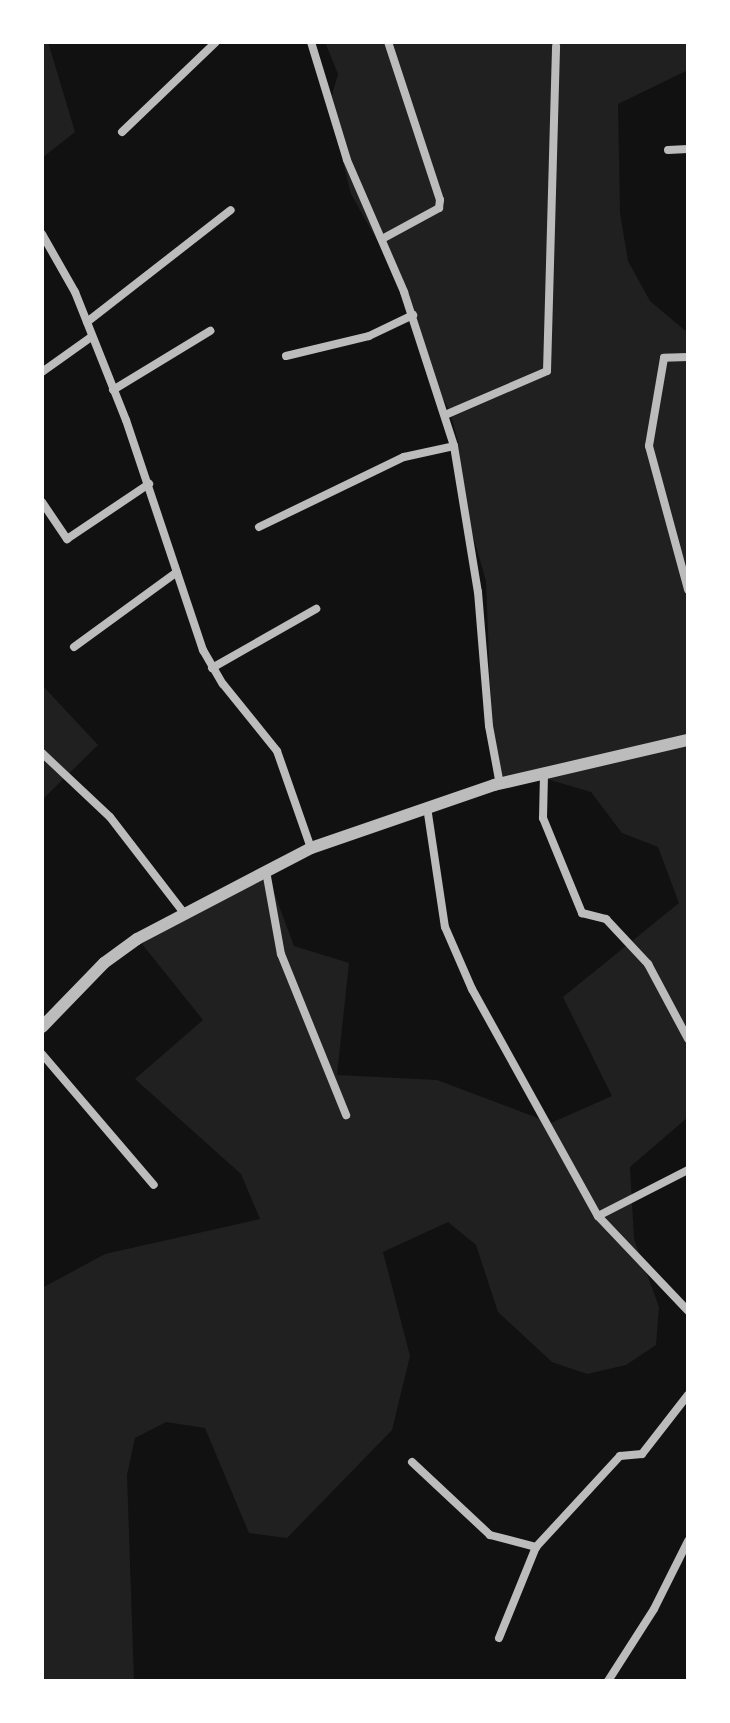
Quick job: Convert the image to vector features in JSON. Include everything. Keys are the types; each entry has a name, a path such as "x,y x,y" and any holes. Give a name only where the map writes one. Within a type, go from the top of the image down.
{"street":[{"path":"122,132 216,42"},
{"path":"311,42 347,160 413,315 454,446 478,592 489,726 500,785"},
{"path":"382,239 439,208 440,200 388,42"},
{"path":"445,415 547,371 556,46"},
{"path":"668,150 688,149"},
{"path":"87,322 231,210"},
{"path":"42,234 87,322 149,484 212,668 277,751 311,848"},
{"path":"286,356 369,336 413,315"},
{"path":"113,390 210,331"},
{"path":"42,372 91,337"},
{"path":"688,357 664,358 649,446 688,590"},
{"path":"259,527 404,457 454,446"},
{"path":"42,502 67,539 149,484"},
{"path":"74,647 177,572"},
{"path":"212,668 316,609"},
{"path":"42,1027 104,963 184,913 311,848 500,785 688,740"},
{"path":"42,753 110,817 184,913"},
{"path":"544,774 543,818 582,913 606,919 648,964 688,1039"},
{"path":"427,807 445,927 472,989 598,1216 688,1311"},
{"path":"266,871 281,954 346,1115"},
{"path":"42,1054 154,1185"},
{"path":"598,1216 688,1170"},
{"path":"499,1638 536,1547 620,1456 642,1454 688,1395"},
{"path":"412,1462 490,1535 536,1547"},
{"path":"608,1681 654,1609 688,1541"}],"shaded area":[{"path":"42,42 48,42 75,132 42,158"},
{"path":"325,42 688,42 688,70 618,104 620,213 628,261 650,301 688,333 688,1117 630,1167 634,1239 659,1307 656,1345 626,1365 587,1374 552,1362 498,1312 476,1245 448,1222 383,1252 410,1356 392,1430 287,1538 249,1533 205,1428 166,1422 135,1438 127,1475 134,1681 42,1681 42,1288 105,1254 260,1219 241,1174 135,1079 203,1020 142,944 165,923 266,871 294,946 349,963 337,1075 437,1080 551,1123 612,1096 563,997 679,903 658,847 622,833 591,792 540,777 494,785 486,581 467,515 458,442 450,411 425,367 407,294 351,194 329,106 338,74"},
{"path":"42,685 98,745 42,800"}]}
